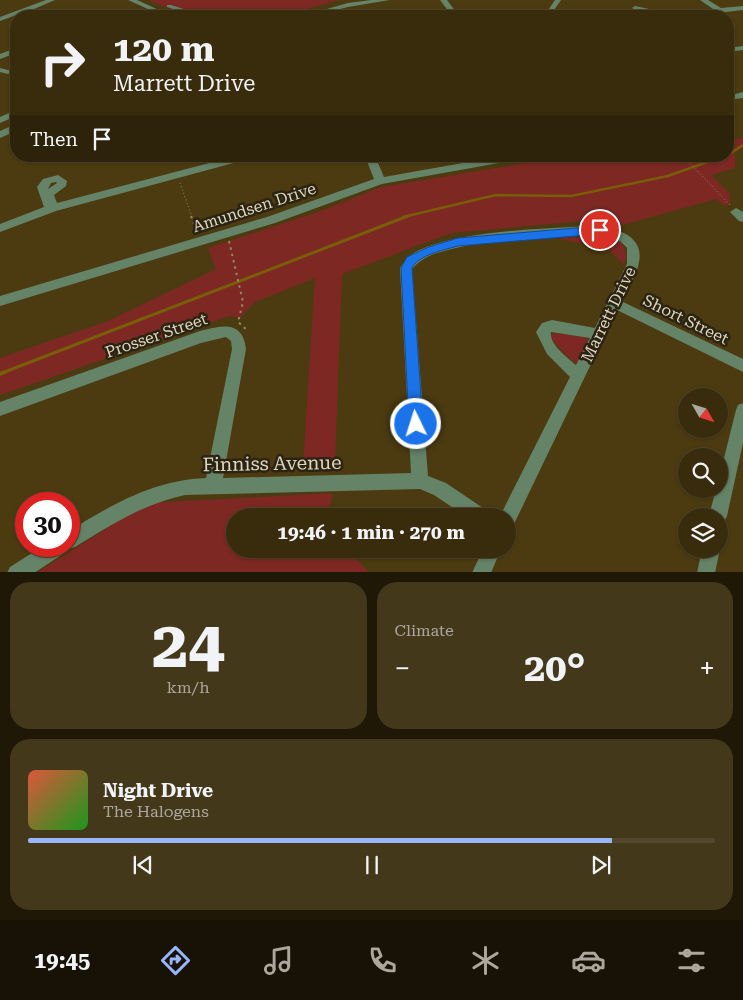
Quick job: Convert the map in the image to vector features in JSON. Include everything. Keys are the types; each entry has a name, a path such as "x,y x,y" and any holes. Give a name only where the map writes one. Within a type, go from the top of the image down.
{"street":[{"path":"28,9 52,0"},
{"path":"132,0 152,10"},
{"path":"160,10 176,0"},
{"path":"328,10 342,6 387,0"},
{"path":"443,0 451,10"},
{"path":"640,0 635,8 644,10"},
{"path":"703,0 718,10"},
{"path":"168,6 182,10"},
{"path":"728,10 743,8"},
{"path":"0,228 52,208 226,162"},
{"path":"372,162 380,181"},
{"name":"Amundsen Drive","path":"0,301 308,208 380,181 487,162"},
{"name":"Marrett Drive","path":"420,481 406,268 410,260 458,242 582,230 607,230 629,242 635,254 633,264 513,508"},
{"name":"Short Street","path":"614,303 743,366"},
{"path":"578,376 551,348 543,332 547,327 552,326 599,334"},
{"name":"Prosser Street","path":"0,409 200,337 223,331 232,333 238,340 239,349 213,486"},
{"path":"720,508 742,418"},
{"name":"Finniss Avenue","path":"80,535 149,494 186,486 306,485 420,481 440,489 468,508"},
{"path":"16,572 41,557"},
{"path":"481,572 488,558"},
{"path":"706,572 709,558"}],"path":[{"path":"688,162 740,215"},
{"path":"177,175 200,242"},
{"path":"229,239 242,302 238,322 246,330"}],"shaded area":[{"path":"148,0 339,0 303,10 173,10"},
{"path":"743,138 743,148 735,149 735,168 711,175 729,193 730,203 725,206 716,199 622,225 605,219 451,233 342,274 335,463 303,465 315,278 255,302 239,318 229,316 0,395 0,358 108,321 216,269 208,248 318,212 381,187 533,162 734,162 734,140"},
{"path":"599,235 621,243 626,252 624,264 610,251 602,247 557,239"},
{"path":"554,333 585,337 589,341 578,363 571,360 551,339 550,335"},
{"path":"333,493 329,508 226,508 226,558 355,558 369,572 38,572 61,557 80,557 80,545 147,503"}],"waterway":[{"path":"734,151 743,145"},
{"path":"403,217 496,195 571,196 668,176 707,162"},
{"path":"2,373 408,216"},
{"path":"0,374 5,372"}],"route":[{"path":"416,424 406,268 410,260 458,242 600,230"}]}
